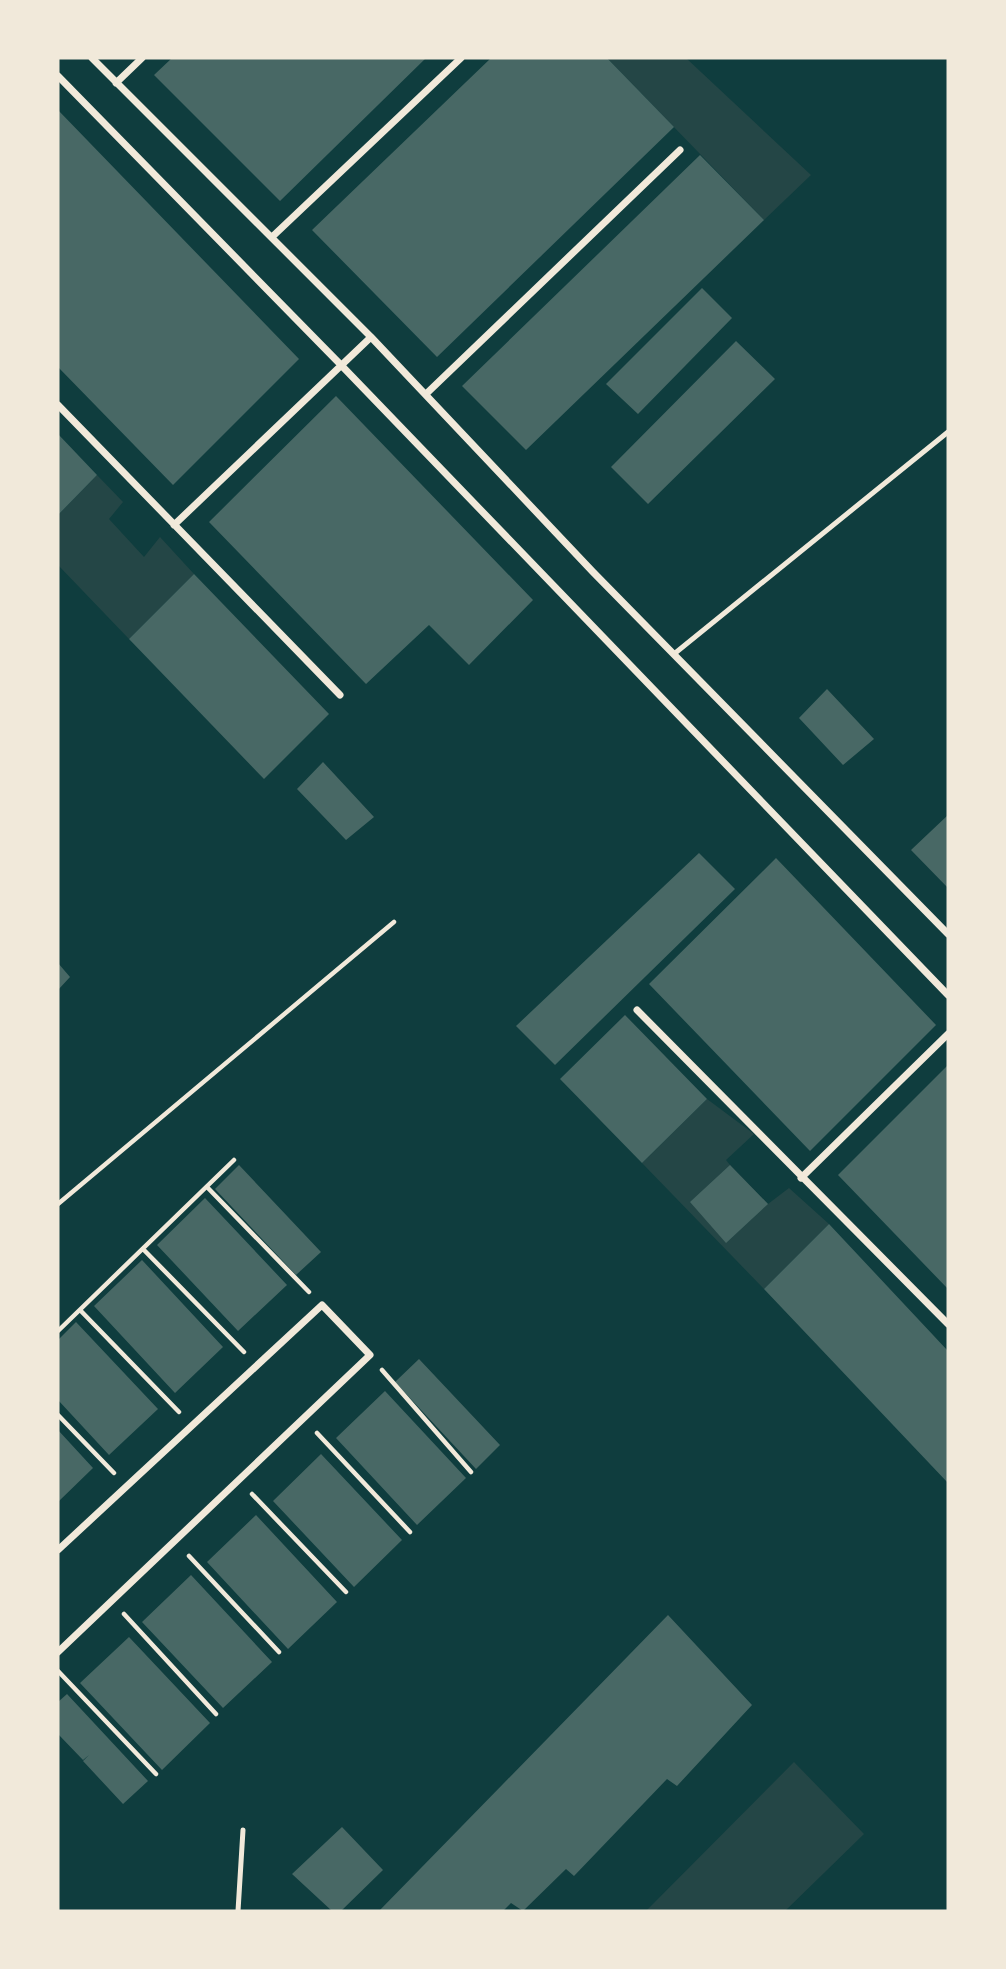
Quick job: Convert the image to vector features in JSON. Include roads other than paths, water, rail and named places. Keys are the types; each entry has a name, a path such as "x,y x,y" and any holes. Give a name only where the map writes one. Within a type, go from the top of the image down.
{"street":[{"path":"92,58 371,337 674,654 948,934"},
{"path":"116,83 142,58"},
{"path":"272,237 461,58"},
{"path":"58,76 341,365 948,995"},
{"path":"426,394 680,150"},
{"path":"174,526 371,337"},
{"path":"58,405 340,695"},
{"path":"637,1010 948,1324"},
{"path":"801,1178 948,1034"},
{"path":"58,1550 322,1305 370,1355 58,1652"}],"lane":[{"path":"674,654 948,432"},
{"path":"237,1911 243,1830"}]}
